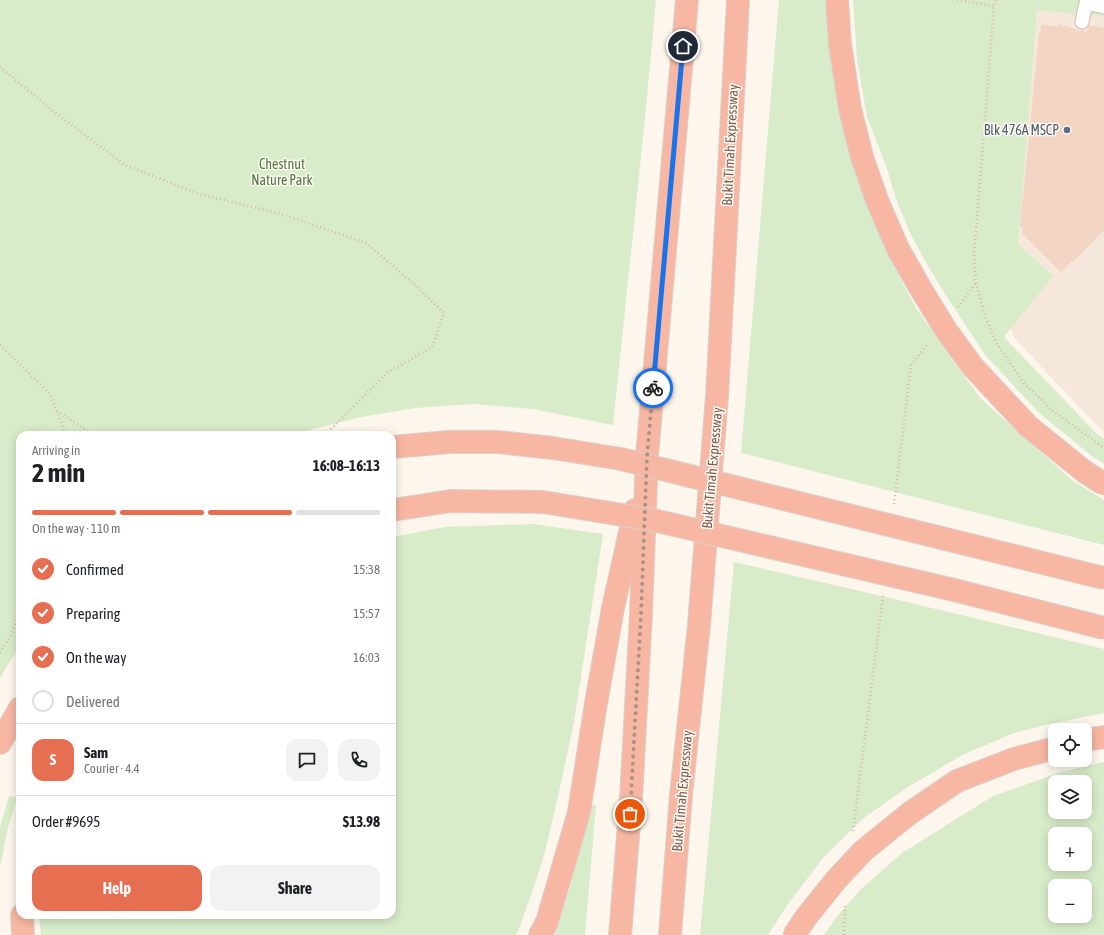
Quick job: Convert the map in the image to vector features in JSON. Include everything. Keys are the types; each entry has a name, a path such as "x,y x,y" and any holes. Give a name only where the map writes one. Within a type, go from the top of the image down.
{"highway":[{"path":"620,935 631,799 641,614 647,456 687,0"},
{"name":"Bukit Timah Expressway","path":"670,935 681,795 699,625 718,396 738,0"},
{"path":"837,0 840,44 850,109 865,164 877,200 898,249 942,323 973,367 1028,426 1084,472 1104,484"},
{"path":"396,447 449,442 498,442 553,448 621,459 1104,578"},
{"path":"540,935 547,922 579,812 613,608 647,456"},
{"path":"396,509 451,501 543,502 653,520 935,586 1104,628"},
{"path":"0,743 16,715"},
{"path":"1092,739 1104,737"},
{"path":"794,935 836,880 863,852 910,813 958,781 1014,759 1048,750"},
{"path":"22,919 24,935"}],"lane":[{"path":"1082,22 1086,3 1104,7"}],"path":[{"path":"956,0 994,6"},
{"path":"996,0 994,6 974,255 976,283 984,313 997,344 1024,383 1053,411 1104,448"},
{"path":"0,67 53,111 125,165 199,194 284,215 366,242 444,313 432,347 388,372 330,431"},
{"path":"953,312 976,283"},
{"path":"894,508 911,365 930,342"},
{"path":"0,345 50,394 64,431"},
{"path":"56,410 88,431"},
{"path":"853,832 883,595"},
{"path":"0,653 11,634 16,620"},
{"path":"844,935 845,904"}],"shaded area":[{"path":"1001,0 1104,0 1104,432 1015,339 980,258"}],"green space":[{"name":"Chestnut Nature Park","path":"0,0 656,0 613,425 533,409 473,404 416,408 361,417 306,431 16,431 16,652 0,678"},
{"path":"779,0 828,0 863,190 885,249 916,308 980,398 1072,480 1104,500 1104,545 741,453"},
{"path":"853,0 1104,0 1104,16 1037,10 1018,244 1053,276 1004,337 1097,434 1104,438 1104,464 1093,457 1039,413 985,355 928,266 911,235 897,202 886,166 867,117 857,59"},
{"path":"533,524 603,534 574,722 559,792 545,852 533,890 516,935 41,935 39,919 396,919 396,536 445,527"},
{"path":"734,562 1104,649 1104,713 1055,723 1048,723 1048,724 1017,732 964,754 908,787 865,817 823,858 788,904 768,935 700,935"},
{"path":"1104,762 1104,935 824,935 835,919 860,890 902,853 993,796 1048,777 1048,819 1092,819 1092,775 1052,775 1082,767 1092,767 1092,765"},
{"path":"9,796 16,798 0,867 0,827"},
{"path":"589,804 596,805 585,935 554,935 558,927 571,883"}],"building":[{"name":"Blk 476A MSCP","path":"1042,24 1058,27 1058,24 1087,32 1088,25 1104,28 1104,230 1073,262 1072,261 1061,272 1022,233 1023,227 1020,227 1039,33"}],"way so far":[{"path":"630,814 641,614 647,456 653,388"}],"place":[{"name":"Blk 476A MSCP","path":"1067,130"}],"route":[{"path":"653,388 683,46"}]}
